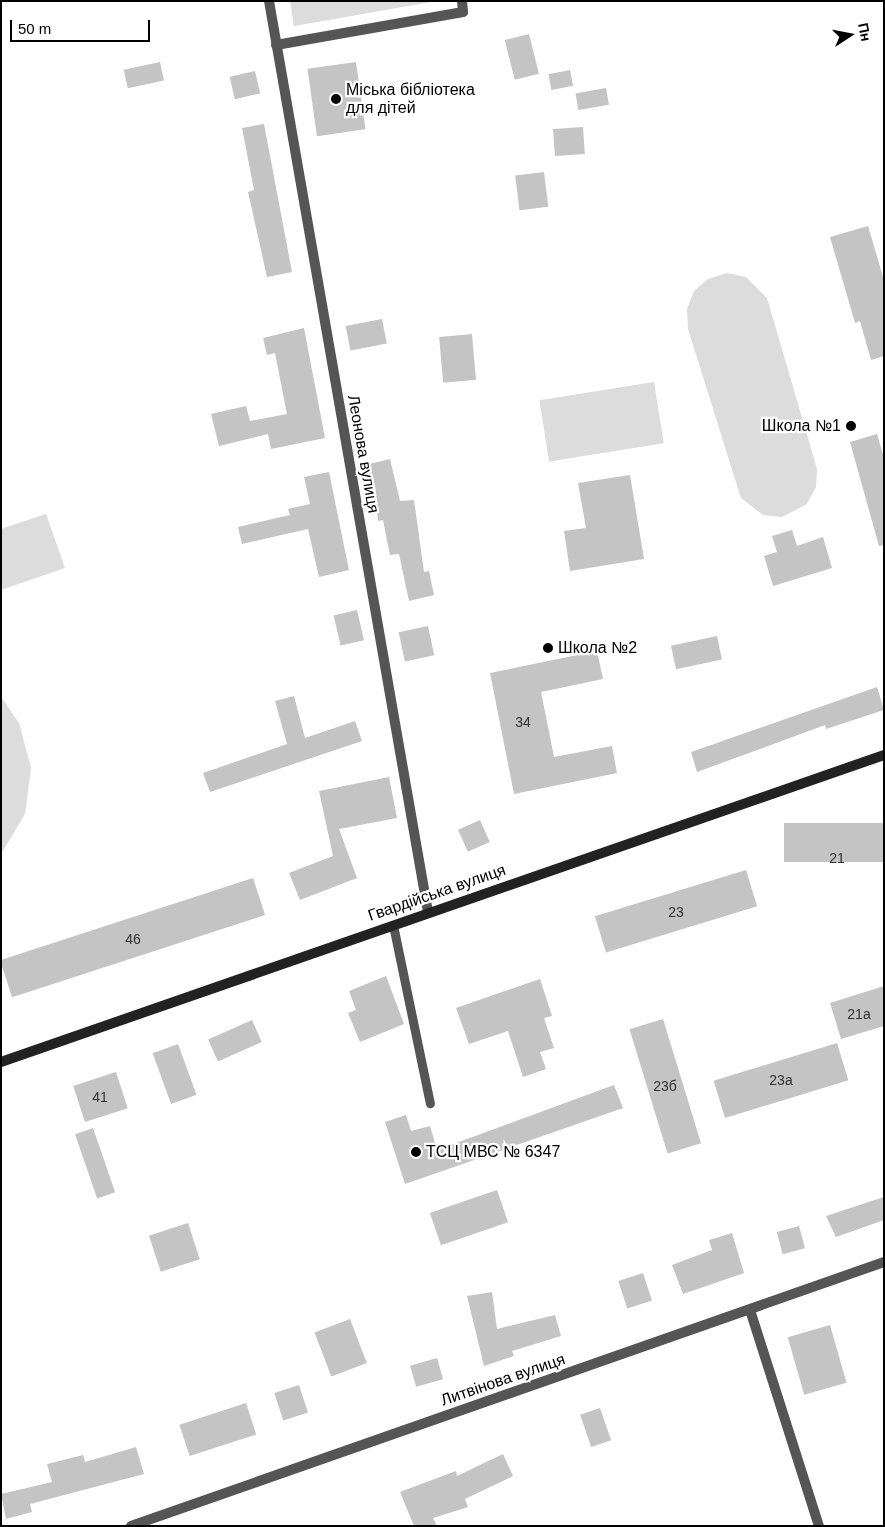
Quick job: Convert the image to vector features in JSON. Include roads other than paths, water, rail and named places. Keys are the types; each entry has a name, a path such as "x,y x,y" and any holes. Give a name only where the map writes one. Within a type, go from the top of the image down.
{"street":[{"name":"Леонова вулиця","path":"269,1 428,912"},
{"path":"276,45 463,12 462,1"},
{"name":"Гвардійська вулиця","path":"1,1062 884,755"},
{"name":"Литвінова вулиця","path":"131,1526 884,1262"},
{"path":"750,1310 819,1526"}],"lane":[{"path":"393,925 430,1103"}],"place":[{"name":"Міська бібліотека для дітей","path":"336,99"},
{"name":"Школа №1","path":"851,426"},
{"name":"Школа №2","path":"548,648"},
{"name":"ТСЦ МВС № 6347","path":"416,1152"}]}
